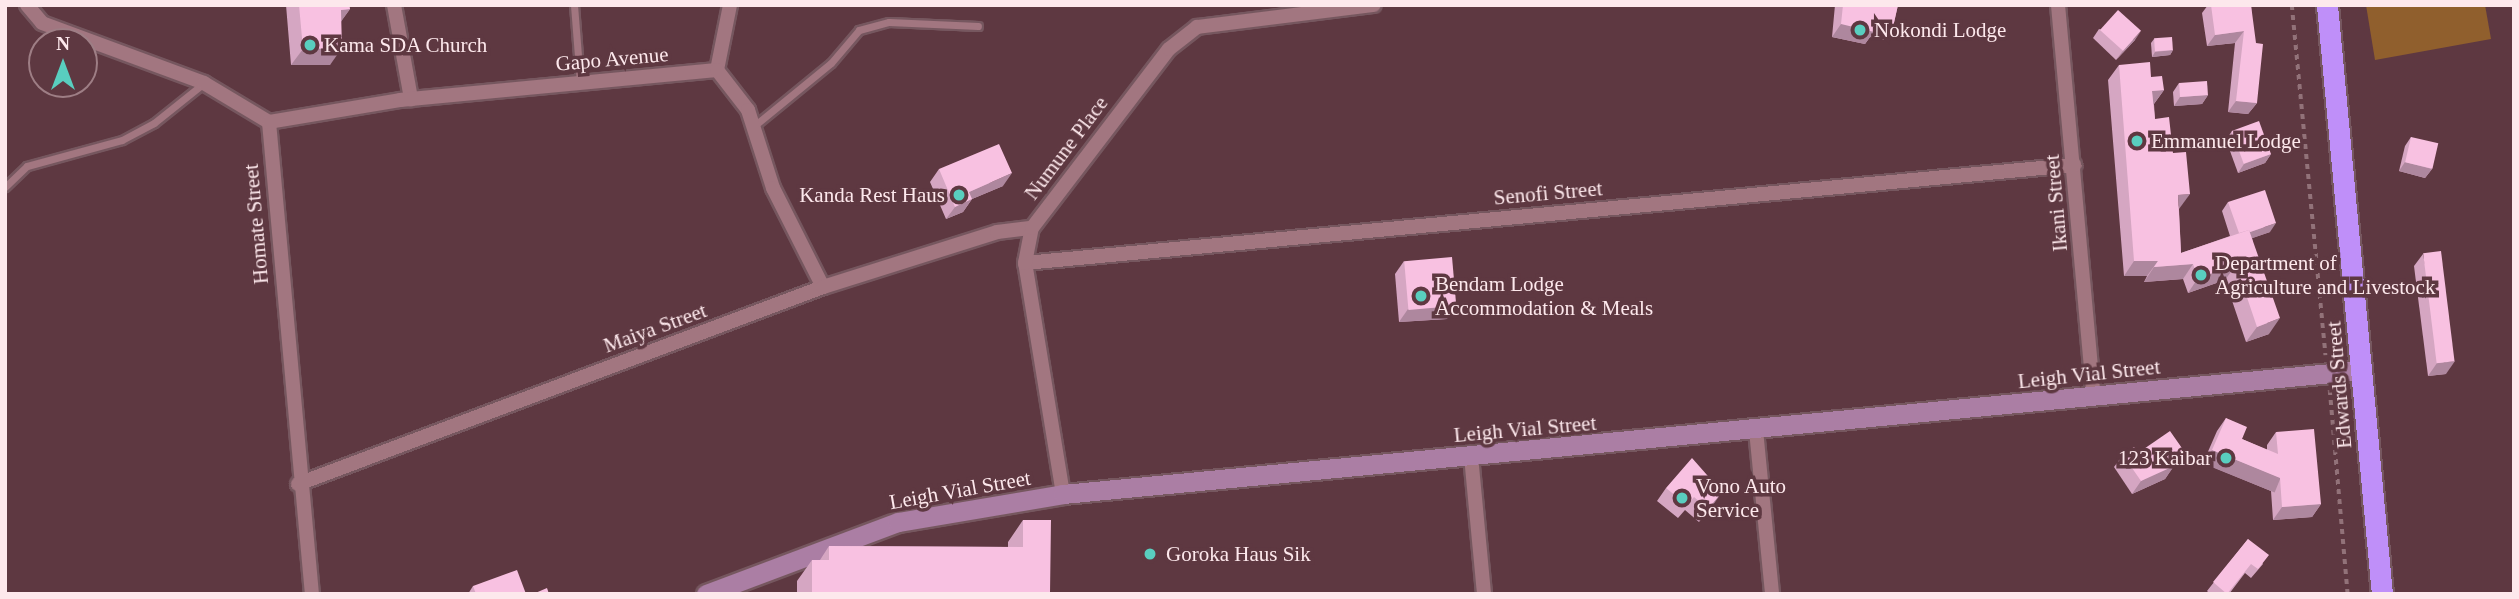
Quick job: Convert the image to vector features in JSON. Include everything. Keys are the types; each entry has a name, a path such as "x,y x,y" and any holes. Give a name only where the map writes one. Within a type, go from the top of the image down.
{"highway":[{"name":"Edwards Street","path":"2327,5 2382,594"}],"street":[{"path":"27,5 42,23 204,83 269,122"},
{"path":"394,5 411,99"},
{"path":"730,5 717,70 753,126 773,188 824,288"},
{"name":"Numune Place","path":"1063,494 1025,263 1032,228 1169,49 1197,27 1374,5"},
{"name":"Ikani Street","path":"2058,5 2094,397"},
{"name":"Gapo Avenue","path":"269,122 411,99 717,70"},
{"name":"Homate Street","path":"269,122 298,484 312,594"},
{"name":"Senofi Street","path":"1025,263 2074,165"},
{"name":"Maiya Street","path":"298,484 824,288 997,232 1032,228"},
{"name":"Leigh Vial Street","path":"706,594 898,522 1063,494 1756,430 2362,370"},
{"path":"1756,430 1772,594"},
{"path":"1471,456 1484,594"}],"lane":[{"path":"574,5 580,83"},
{"path":"753,126 831,63 859,30 889,22 978,26"},
{"path":"5,187 27,166 122,140 154,123 204,83"}],"path":[{"path":"2292,5 2348,594"}],"shaded area":[{"path":"2366,5 2485,5 2491,39 2375,60"}],"building":[{"path":"299,5 349,5 350,9 341,10 342,48 303,49"},
{"path":"1843,5 1898,5 1893,27 1876,23 1874,32 1841,24"},
{"path":"2211,5 2251,5 2256,43 2263,44 2257,103 2236,101 2244,31 2215,35"},
{"path":"2118,10 2141,31 2123,51 2100,30"},
{"path":"2172,37 2173,50 2155,51 2154,38"},
{"path":"2150,62 2151,77 2162,76 2164,90 2152,91 2155,119 2169,117 2173,153 2186,152 2190,194 2178,195 2181,253 2249,230 2280,318 2257,327 2236,265 2198,278 2193,264 2154,267 2158,261 2134,261 2119,65"},
{"path":"2207,81 2208,95 2180,97 2179,83"},
{"path":"2259,121 2271,154 2244,164 2232,131"},
{"path":"2411,137 2438,143 2432,169 2405,162"},
{"name":"Kanda Rest Haus","path":"999,144 1012,173 969,192 972,199 955,207 939,169"},
{"path":"2265,190 2276,223 2239,233 2228,202"},
{"path":"2441,251 2455,361 2437,363 2423,253"},
{"path":"1452,257 1456,306 1408,310 1404,261"},
{"path":"2226,418 2247,427 2242,439 2278,454 2276,432 2314,429 2321,504 2282,507 2280,478 2212,450"},
{"path":"2170,431 2184,451 2170,460 2174,466 2141,481 2123,455 2134,447 2138,453"},
{"path":"1692,458 1722,492 1708,509 1694,497 1687,505 1666,488"},
{"path":"1023,520 1051,520 1050,594 812,594 812,560 829,560 829,546 1023,547"},
{"path":"2248,539 2269,555 2258,569 2251,564 2227,594 2213,582"},
{"path":"517,570 526,594 476,594 473,586"},
{"path":"547,588 549,594 533,594"}],"place":[{"name":"Nokondi Lodge","path":"1860,30"},
{"name":"Kama SDA Church","path":"310,45"},
{"name":"Emmanuel Lodge","path":"2137,141"},
{"name":"Kanda Rest Haus","path":"959,195"},
{"name":"Department of Agriculture and Livestock","path":"2201,275"},
{"name":"Bendam Lodge Accommodation & Meals","path":"1421,296"},
{"name":"123 Kaibar","path":"2226,458"},
{"name":"Vono Auto Service","path":"1682,498"},
{"name":"Goroka Haus Sik","path":"1150,554"}]}
